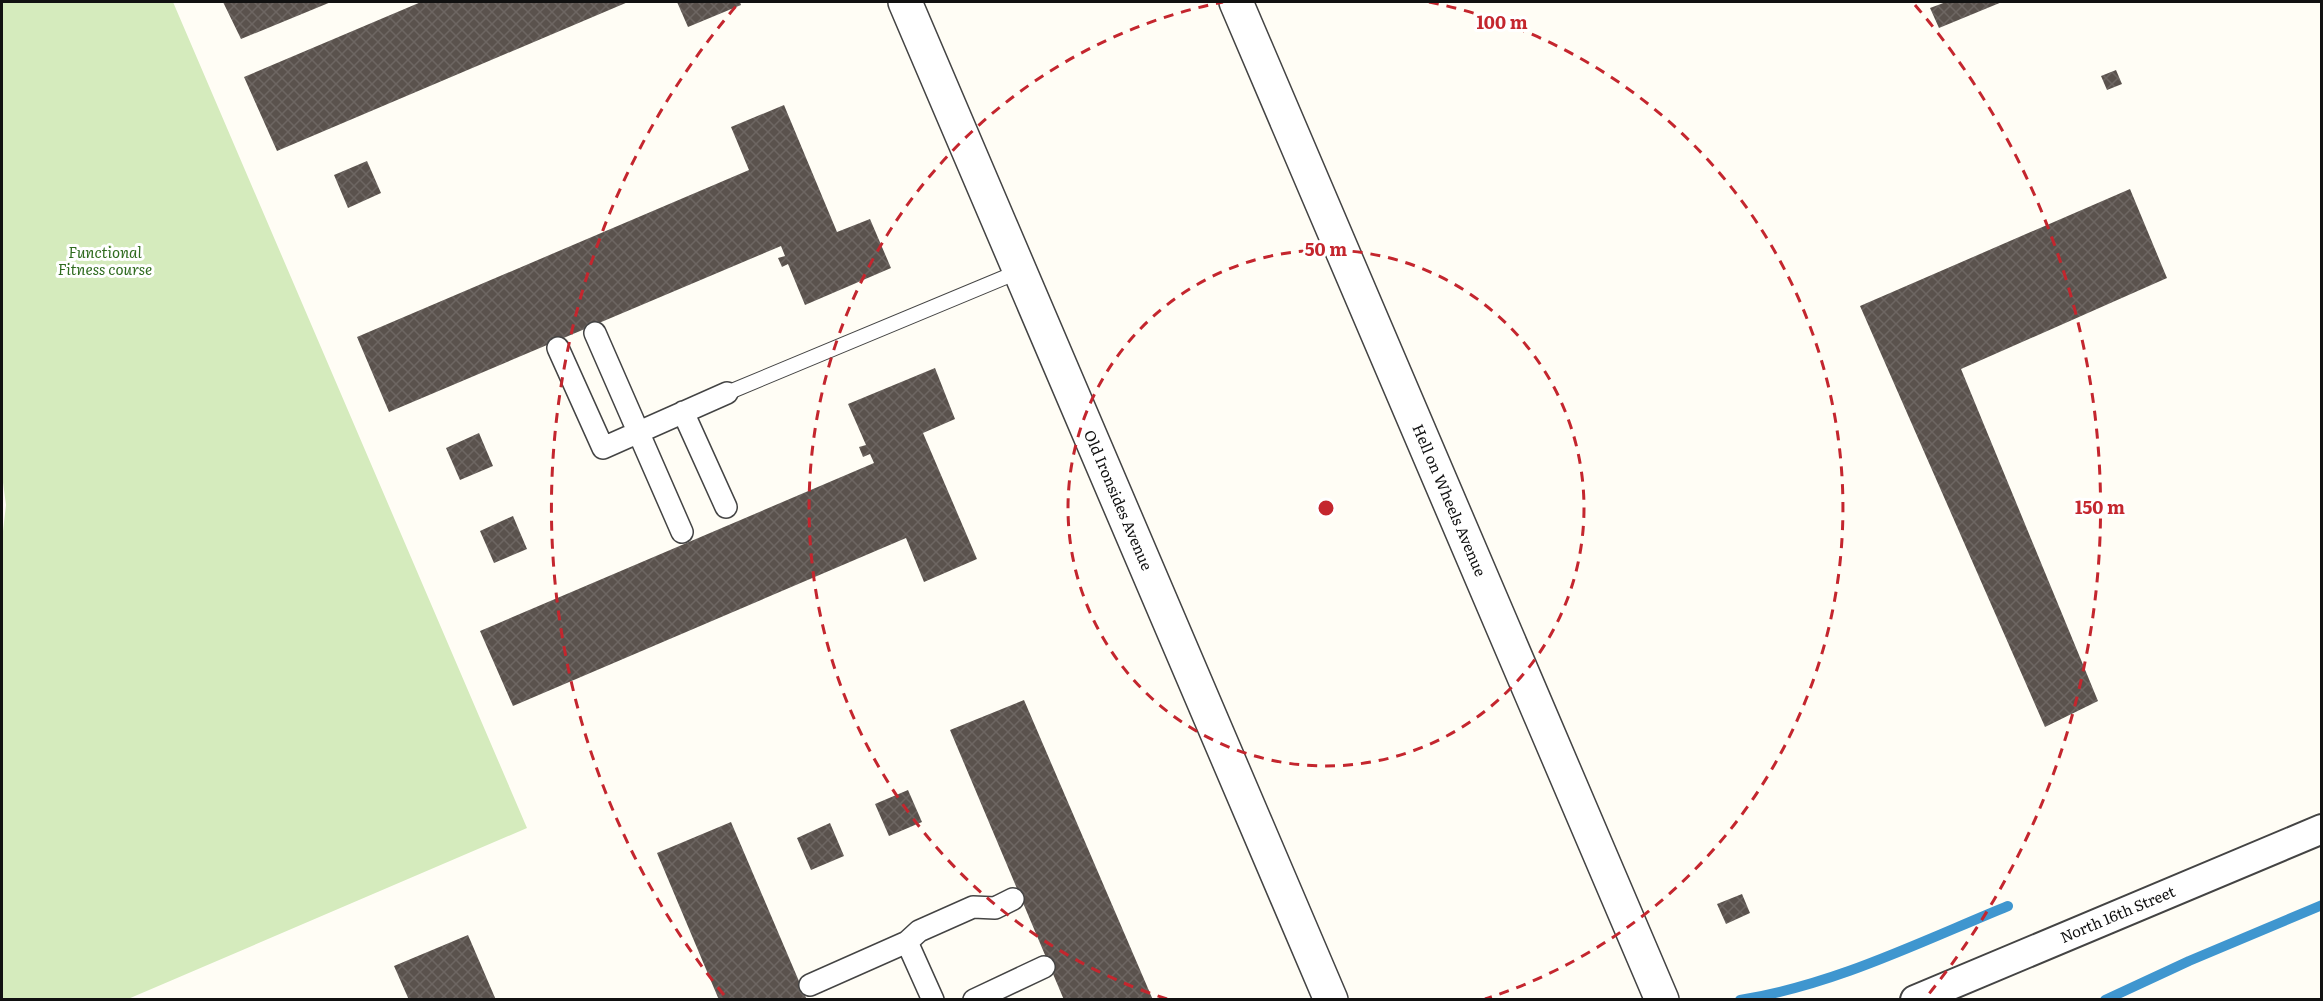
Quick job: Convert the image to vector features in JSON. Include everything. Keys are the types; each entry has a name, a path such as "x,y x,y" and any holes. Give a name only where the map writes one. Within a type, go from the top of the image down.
{"street":[{"name":"Old Ironsides Avenue","path":"905,2 1331,999"},
{"name":"Hell on Wheels Avenue","path":"1236,2 1662,999"},
{"path":"595,333 682,532"},
{"path":"558,348 603,448 727,393"},
{"path":"683,412 726,507"},
{"name":"North 16th Street","path":"1915,999 2322,829"},
{"path":"810,985 907,942 919,931 973,907 995,908 1013,899"},
{"path":"907,942 933,999"},
{"path":"974,999 1044,966"}],"lane":[{"path":"727,393 1020,271"}],"green space":[{"name":"Functional Fitness course","path":"2,2 173,2 527,828 128,999 2,999 2,540 6,505 2,475"}],"building":[{"path":"223,2 331,2 241,39"},
{"path":"421,2 628,2 277,151 244,77"},
{"path":"677,2 740,2 741,5 688,27"},
{"path":"1946,2 2002,2 1939,28 1930,8"},
{"path":"2116,70 2122,84 2107,90 2101,76"},
{"path":"784,105 837,232 870,219 891,268 805,305 788,264 782,267 778,258 785,256 781,246 389,412 357,337 749,170 731,127"},
{"path":"367,161 381,193 348,208 334,175"},
{"path":"2130,189 2167,278 1961,369 2098,701 2045,727 1860,306"},
{"path":"935,368 955,419 923,433 977,559 924,582 906,538 513,706 480,631 874,463 870,454 863,457 859,447 866,445 848,404"},
{"path":"479,433 493,466 460,480 446,448"},
{"path":"513,516 527,549 494,563 480,531"},
{"path":"1024,700 1153,1000 1064,1000 950,730"},
{"path":"908,790 922,822 889,836 875,804"},
{"path":"731,822 807,1000 719,1000 657,853"},
{"path":"830,823 844,856 811,870 797,838"},
{"path":"1742,894 1750,913 1726,924 1717,904"},
{"path":"468,935 496,1000 409,1000 394,966"}],"waterway":[{"path":"2105,1000 2189,961 2322,905"},
{"path":"1740,1000 1775,993 1843,973 2008,906"}]}
